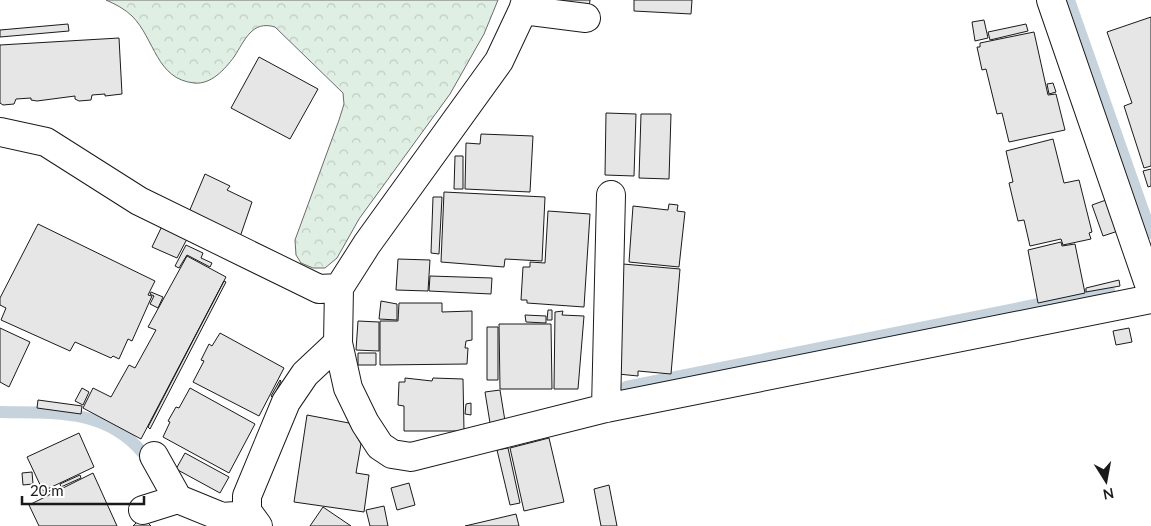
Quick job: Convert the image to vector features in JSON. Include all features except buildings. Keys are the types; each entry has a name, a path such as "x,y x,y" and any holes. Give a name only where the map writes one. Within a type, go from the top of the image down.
{"street":[{"path":"1051,0 1151,290"},
{"path":"586,18 525,5 499,61 367,244 339,288 338,344 348,388 380,446 392,454 411,457 606,408 1151,299"},
{"path":"0,132 46,142 139,201 319,289 339,288"},
{"path":"606,408 611,196"},
{"path":"154,456 178,499 222,517 250,522 247,512 247,496 286,402 305,374 338,344"},
{"path":"143,510 178,499"}],"green space":[{"path":"106,0 498,0 484,34 450,94 359,219 337,258 325,268 313,268 301,263 296,255 295,240 339,120 344,104 343,93 275,27 267,26 260,26 250,33 230,62 212,79 200,83 181,80 172,74 157,57 140,25 132,16"}],"waterway":[{"path":"1069,0 1151,233"},
{"path":"626,387 1109,290"},
{"path":"0,412 58,413 94,420 111,427 142,452"}]}
